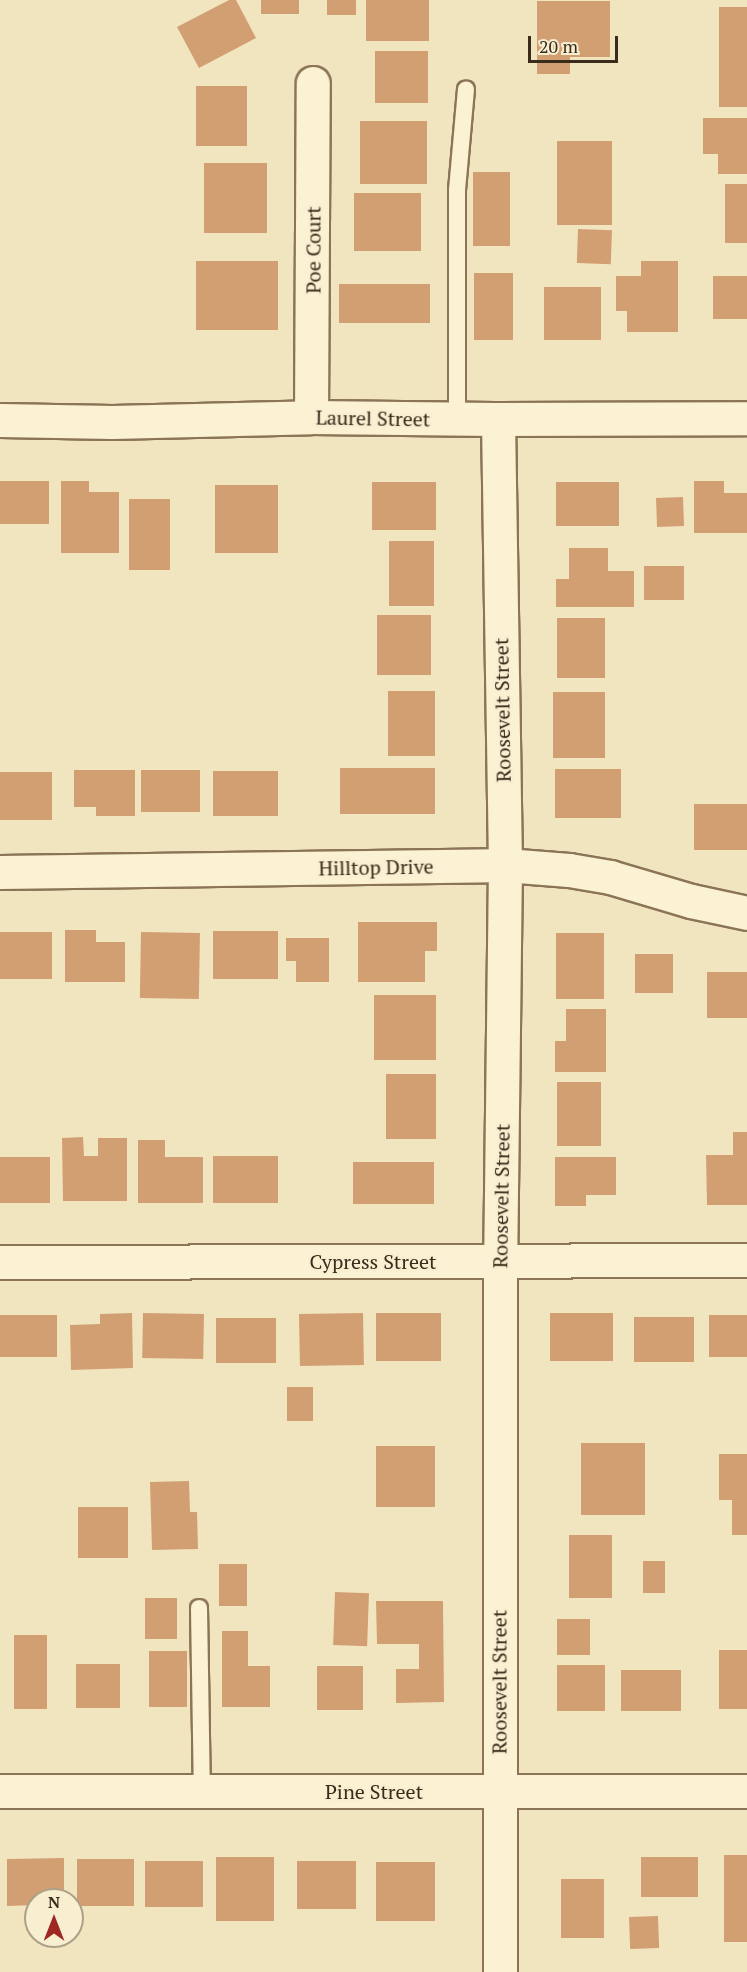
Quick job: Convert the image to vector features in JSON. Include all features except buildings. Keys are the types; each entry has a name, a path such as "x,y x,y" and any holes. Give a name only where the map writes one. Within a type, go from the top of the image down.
{"street":[{"name":"Poe Court","path":"311,417 313,83"},
{"name":"Laurel Street","path":"0,420 112,422 311,417 498,420 747,418"},
{"name":"Roosevelt Street","path":"498,420 505,865 500,1261 500,1972"},
{"name":"Hilltop Drive","path":"0,872 505,865 569,870 610,877 691,901 747,914"},
{"name":"Cypress Street","path":"0,1262 747,1260"},
{"name":"Pine Street","path":"0,1791 747,1791"}],"lane":[{"path":"457,419 457,190 466,89"},
{"path":"199,1608 202,1791"}]}
